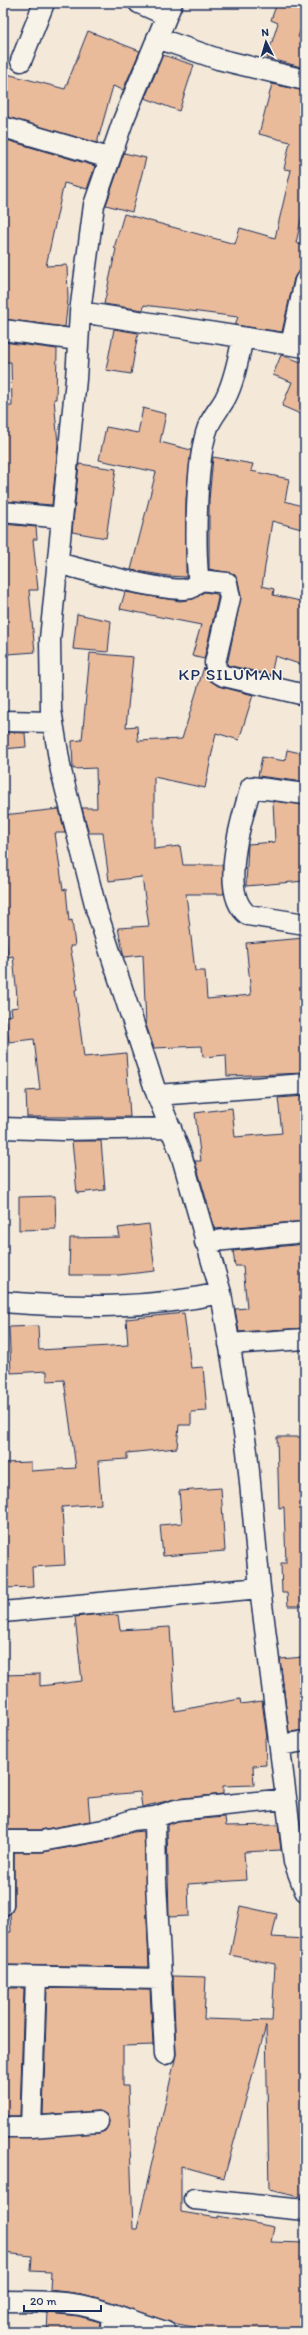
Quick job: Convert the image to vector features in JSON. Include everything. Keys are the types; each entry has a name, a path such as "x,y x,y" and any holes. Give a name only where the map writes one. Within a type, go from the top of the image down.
{"street":[{"path":"21,61 44,3"},
{"path":"139,3 169,9 109,158 94,205 80,312 50,639 53,722 75,832 97,912 158,1095 181,1154 205,1242 221,1293 247,1451 260,1588 294,1862 305,1891"},
{"path":"157,38 218,59 305,80"},
{"path":"3,127 109,158"},
{"path":"80,312 298,346 305,281"},
{"path":"3,330 78,340"},
{"path":"200,580 198,503 202,451 208,426 226,398 235,375 243,338"},
{"path":"3,512 62,518"},
{"path":"58,563 102,575 178,589 191,588 200,580 223,581 227,583 230,598 215,663 217,672 224,676 305,696"},
{"path":"3,721 53,722"},
{"path":"305,794 250,786 241,820 234,864 236,899 243,911 248,915 305,924"},
{"path":"158,1095 305,1084"},
{"path":"3,1128 62,1130 171,1128"},
{"path":"205,1242 305,1232"},
{"path":"3,1302 85,1307 151,1305 179,1302 221,1293"},
{"path":"229,1344 305,1339"},
{"path":"3,1612 260,1588"},
{"path":"280,1745 305,1741"},
{"path":"3,1841 41,1841 103,1830 132,1820 155,1818 176,1810 286,1799"},
{"path":"155,1818 156,1882 165,2054"},
{"path":"3,1851 3,1905"},
{"path":"3,1976 162,1979"},
{"path":"31,2127 36,1977"},
{"path":"3,2127 31,2127 98,2122"},
{"path":"194,2199 305,2210"},
{"path":"3,2301 48,2302 81,2306 112,2323 166,2332"}],"building":[{"path":"277,3 305,3 305,17 298,37 305,39 305,68 267,58 278,23 271,20"},
{"path":"88,31 140,51 123,90 113,86 97,143 3,116 3,73 65,89"},
{"path":"163,55 194,65 179,111 145,98"},
{"path":"272,84 305,91 305,202 296,243 305,246 305,267 294,278 282,332 235,325 238,317 144,305 143,310 104,304 116,249 114,248 124,214 235,244 240,228 275,238 291,170 284,169 290,142 259,134"},
{"path":"3,139 95,166 87,189 64,183 46,266 67,265 68,299 65,327 3,319"},
{"path":"124,153 146,158 132,212 106,205"},
{"path":"114,329 138,333 131,374 106,370"},
{"path":"3,342 57,349 56,399 54,399 58,444 52,505 3,501 3,406 12,406 11,362 3,362"},
{"path":"281,355 301,362 302,358 305,358 305,416 282,406 292,382 273,375"},
{"path":"143,408 166,414 160,442 191,450 186,499 186,577 168,576 131,570 156,472 99,460 106,427 138,433"},
{"path":"213,457 253,464 251,471 289,479 285,501 305,507 305,530 272,521 262,586 274,589 273,595 305,602 305,666 275,656 271,675 227,665 241,596 238,581 234,574 209,569 209,500"},
{"path":"79,464 116,469 106,538 72,532"},
{"path":"3,524 36,527 37,539 33,539 38,590 29,590 35,652 8,654 3,594"},
{"path":"125,592 180,601 193,599 204,592 217,594 218,598 204,659 192,656 201,625 120,609"},
{"path":"77,614 111,621 108,652 73,649"},
{"path":"90,653 133,657 126,727 137,726 138,741 182,739 204,667 208,679 218,686 253,695 239,740 216,733 205,788 154,777 154,849 180,846 183,865 222,865 224,894 186,894 195,971 205,971 207,999 251,995 246,943 305,938 305,1073 227,1076 226,1055 203,1057 202,1046 154,1048 146,1025 143,955 124,957 118,928 149,926 142,877 109,881 103,833 89,833 82,808 97,808 96,768 73,769 72,741 82,740"},
{"path":"3,732 25,733 26,747 3,749"},
{"path":"287,750 305,754 305,782 258,776 262,757 285,761"},
{"path":"273,801 305,805 305,881 246,886 248,844 275,842"},
{"path":"59,809 65,833 55,833 63,890 66,889 69,921 72,920 75,946 70,946 78,989 75,990 84,1057 126,1053 130,1117 27,1117 26,1091 40,1090 34,1039 9,1042 6,1016 12,1015 11,1008 18,1007 13,956 8,957 3,906 3,815"},
{"path":"305,1096 305,1221 215,1229 195,1161 201,1161 195,1113 232,1108 235,1137 282,1133 278,1098"},
{"path":"72,1141 101,1141 105,1190 77,1193"},
{"path":"55,1196 56,1229 19,1230 19,1197"},
{"path":"149,1224 155,1271 119,1275 69,1275 70,1238 120,1237 118,1228"},
{"path":"305,1244 305,1328 239,1332 235,1309 247,1308 243,1266 235,1266 233,1251"},
{"path":"184,1313 191,1368 203,1367 207,1411 191,1412 191,1425 179,1425 177,1448 127,1453 127,1459 98,1461 101,1504 62,1507 65,1565 32,1567 33,1587 3,1588 3,1463 31,1462 31,1471 76,1468 64,1380 47,1381 47,1371 11,1373 9,1327 38,1326 39,1350 128,1345 126,1319"},
{"path":"277,1437 304,1437 305,1606 288,1606 287,1593 282,1593 281,1563 286,1563 284,1507 279,1508"},
{"path":"221,1488 225,1551 163,1556 160,1525 182,1523 179,1491"},
{"path":"100,1614 100,1616 118,1615 120,1630 170,1627 175,1711 240,1699 241,1704 262,1701 267,1738 265,1738 266,1765 253,1766 254,1785 223,1786 223,1794 175,1799 142,1807 140,1792 88,1797 90,1821 40,1830 5,1830 3,1827 3,1675 40,1674 40,1686 82,1681 75,1617"},
{"path":"305,1657 305,1730 289,1732 280,1659"},
{"path":"225,1817 226,1826 278,1825 281,1850 244,1852 246,1880 188,1884 189,1916 169,1917 167,1825 178,1821"},
{"path":"144,1831 149,1967 3,1965 3,1932 11,1932 10,1914 14,1905 14,1852 43,1852 105,1841 133,1832"},
{"path":"240,1906 277,1914 272,1937 305,1939 305,2198 269,2190 266,2026 224,2178 181,2166 181,2212 218,2218 218,2216 274,2227 271,2242 305,2243 305,2332 199,2332 199,2328 172,2323 105,2300 82,2294 50,2290 51,2272 31,2271 32,2256 3,2253 3,2138 99,2133 105,2131 109,2122 107,2115 98,2111 43,2115 47,1988 150,1990 153,2045 123,2046 123,2086 128,2086 133,2229 137,2229 176,2055 173,1976 206,1977 204,2019 272,2021 275,1964 230,1955"},
{"path":"3,1988 24,1988 20,2116 3,2116"},
{"path":"48,2313 78,2316 100,2322 99,2332 47,2332"}],"district":[{"name":"KP SILUMAN","path":"231,674"}]}
